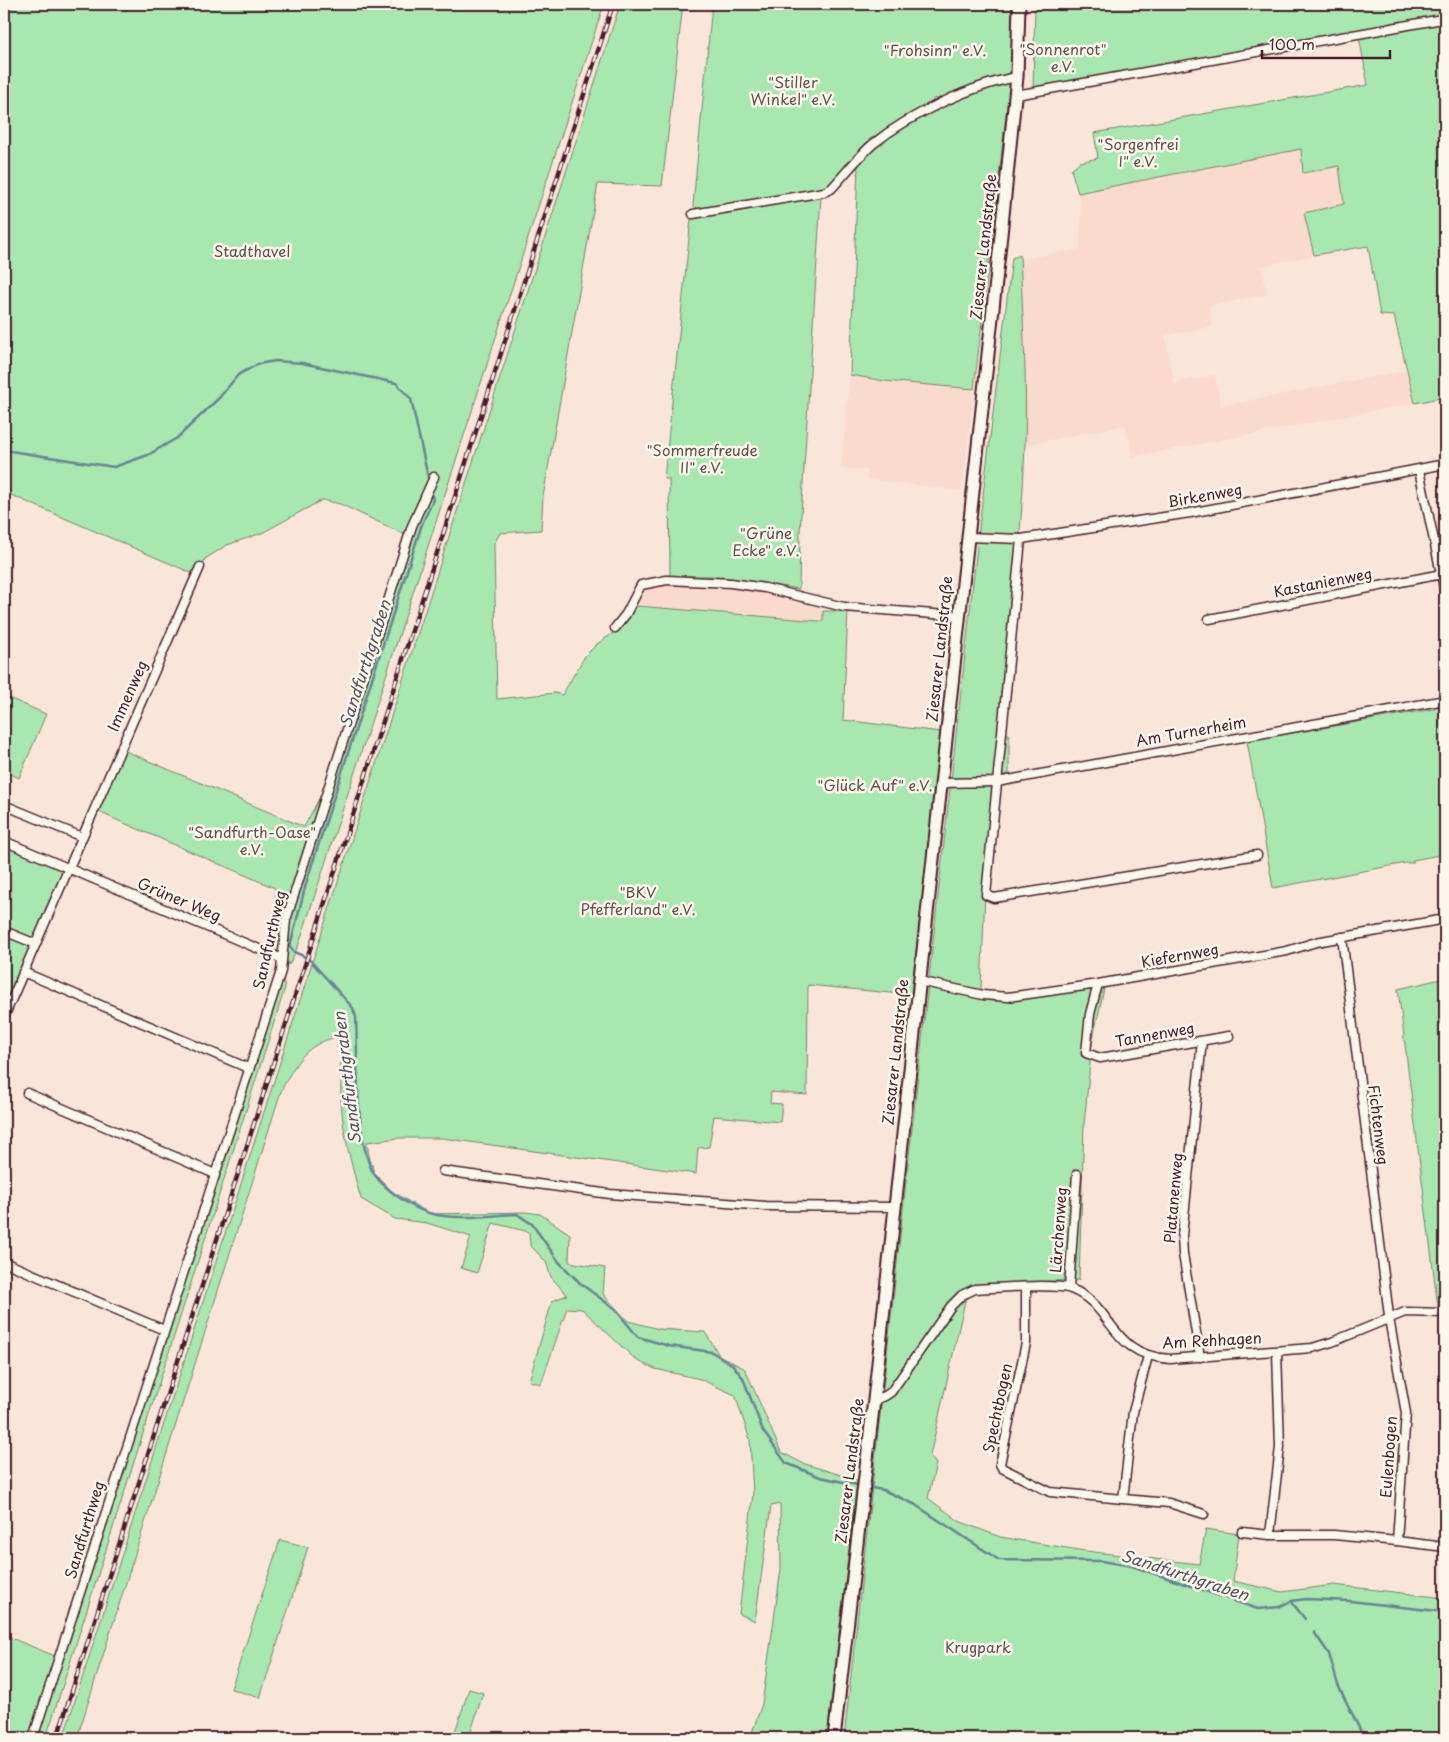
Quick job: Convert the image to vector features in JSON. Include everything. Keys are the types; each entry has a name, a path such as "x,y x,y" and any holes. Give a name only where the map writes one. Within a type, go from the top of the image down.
{"main road":[{"name":"Ziesarer Landstraße","path":"834,1738 874,1400 1016,95 1019,4"}],"street":[{"path":"1016,95 1442,19"},
{"path":"692,214 824,192 832,189 872,145 885,136 935,106 984,85 1017,76"},
{"name":"Birkenweg","path":"968,537 1021,539 1190,513 1445,464"},
{"path":"1419,470 1445,592"},
{"name":"Sandfurthweg","path":"33,1738 248,1068 281,971 280,958 286,920 412,526 434,477"},
{"path":"1021,539 986,894 994,898 1258,855"},
{"name":"Immenweg","path":"4,1017 200,566"},
{"name":"Kastanienweg","path":"1209,619 1442,574"},
{"path":"615,628 626,614 641,584 667,580 731,583 765,588 844,607 959,616"},
{"name":"Am Turnerheim","path":"941,783 997,782 1445,700"},
{"path":"4,805 82,837"},
{"path":"4,841 68,868"},
{"name":"Grüner Weg","path":"68,868 280,958"},
{"name":"Kiefernweg","path":"919,981 995,997 1098,984 1303,948 1316,942 1445,919"},
{"path":"4,931 36,944"},
{"name":"Fichtenweg","path":"1342,937 1390,1316"},
{"path":"24,972 248,1068"},
{"name":"Tannenweg","path":"1098,984 1090,1014 1086,1053 1100,1058 1229,1036"},
{"name":"Platanenweg","path":"1200,1357 1183,1254 1182,1236 1202,1041"},
{"path":"27,1093 215,1174"},
{"path":"443,1170 610,1194 783,1207 894,1207"},
{"name":"Lärchenweg","path":"1068,1288 1077,1174"},
{"path":"4,1262 164,1330"},
{"name":"Spechtbogen","path":"1026,1288 1026,1343 1000,1464 1002,1468 1050,1492 1169,1504 1204,1514"},
{"name":"Am Rehhagen","path":"874,1400 891,1392 922,1350 938,1322 962,1295 976,1289 1068,1288 1090,1300 1124,1342 1148,1356 1170,1359 1277,1351 1324,1345 1390,1316 1405,1312 1445,1314"},
{"name":"Eulenbogen","path":"1390,1316 1406,1413 1397,1541"},
{"path":"1270,1535 1280,1447 1277,1351"},
{"path":"1123,1499 1133,1412 1148,1356"},
{"path":"1242,1532 1270,1535 1334,1535 1445,1547"}],"shaded area":[{"path":"1301,149 1339,166 1344,204 1304,213 1314,255 1261,266 1267,294 1209,306 1213,326 1165,336 1174,383 1215,375 1221,406 1408,370 1415,403 1132,457 1126,425 1025,445 1024,320 1020,259 1080,249 1081,212 1078,193"},
{"path":"850,375 885,381 974,389 962,491 867,479 867,470 841,468"},
{"path":"650,584 721,586 794,597 817,603 823,611 823,621 637,606 644,587"}],"green space":[{"name":"Stadthavel","path":"4,4 604,4 299,944 289,965 284,955 287,925 412,538 340,504 322,500 262,533 227,545 205,559 198,574 194,574 4,492"},
{"path":"620,4 683,4 662,186 598,184 543,497 541,530 500,533 494,544 497,699 555,693 562,695 585,656 597,644 619,629 637,606 819,621 823,621 823,611 848,611 843,720 941,732 911,995 808,985 807,1095 771,1092 770,1103 782,1104 780,1122 714,1116 709,1147 698,1148 696,1174 442,1138 399,1138 367,1142 375,1174 393,1192 430,1214 525,1212 540,1214 570,1234 569,1262 605,1268 603,1294 628,1321 659,1329 705,1332 719,1355 745,1369 781,1452 802,1463 857,1480 827,1738 750,1738 762,1704 781,1569 780,1504 771,1506 755,1621 739,1614 753,1493 750,1440 735,1395 700,1379 655,1369 636,1360 582,1309 567,1308 541,1384 529,1381 552,1301 567,1295 551,1277 546,1262 530,1245 529,1232 493,1223 477,1273 461,1268 471,1237 427,1223 395,1219 361,1199 351,1163 344,1126 341,1101 341,1061 337,1037 326,1040 309,1050 296,1064 281,1091 77,1738 63,1738"},
{"name":"\"Stiller Winkel\" e.V.","path":"712,4 1012,4 1011,73 986,80 938,102 936,98 933,99 932,105 871,138 828,187 700,211 693,205"},
{"path":"1035,4 1445,4 1445,397 1415,403 1394,316 1380,315 1368,246 1314,255 1304,213 1344,204 1339,166 1303,173 1301,149 1078,193 1071,169 1080,162 1098,158 1094,133 1368,85 1358,31 1033,89"},
{"path":"1010,82 974,389 885,381 850,375 858,166 885,138 932,111 937,111 952,101 971,93"},
{"path":"821,196 800,532 799,589 717,576 670,576 669,479 664,479 691,219"},
{"name":"Krugpark","path":"1020,255 1025,374 1025,445 1018,554 1000,733 1009,734 1009,774 996,776 985,892 981,991 982,998 1003,1001 1058,992 1104,989 1092,1043 1084,1125 1079,1280 983,1284 965,1301 930,1456 936,1464 928,1498 959,1521 1000,1537 1085,1551 1199,1564 1206,1529 1239,1534 1233,1581 1282,1592 1334,1585 1445,1598 1445,1738 844,1738 981,511 1012,258"},
{"path":"4,696 46,714 19,778 4,771"},
{"path":"1445,707 1445,854 1413,860 1413,863 1273,888 1247,741"},
{"name":"\"Sandfurth-Oase\" e.V.","path":"123,750 304,827 323,791 282,924 276,922 275,888 96,811"},
{"path":"4,845 63,871 4,1009"},
{"path":"1445,978 1445,1308 1438,1308 1398,989"},
{"path":"283,979 285,988 46,1738 36,1738 277,990"},
{"path":"280,1540 308,1547 260,1698 231,1689"},
{"path":"4,1635 55,1656 29,1738 4,1738"},
{"path":"469,1689 483,1693 469,1738 453,1738"}],"waterway":[{"name":"Sandfurthgraben","path":"4,450 114,467 148,455 177,438 219,398 238,375 258,364 275,361 302,363 396,383 411,399 429,482"},
{"name":"Sandfurthgraben","path":"431,490 433,500 422,524 307,880 290,946 294,952 308,958 353,1008 356,1017 357,1073 362,1132 370,1166 387,1188 404,1201 429,1213 450,1217 517,1214 532,1224 559,1262 581,1284 615,1309 638,1337 669,1346 712,1352 733,1365 743,1378 763,1431 786,1463 820,1477 862,1486"},
{"name":"Sandfurthgraben","path":"867,1487 883,1490 914,1504 999,1560 1101,1561 1132,1566 1258,1609 1279,1607 1291,1601 1306,1599 1350,1601 1445,1612"},
{"path":"1291,1601 1305,1619"},
{"path":"1314,1632 1329,1654 1338,1685 1364,1738"}],"railway":[{"path":"57,1738 613,4"}],"park label":[{"name":"\"Frohsinn\" e.V.","path":"935,51"},
{"name":"\"Sonnenrot\" e.V.","path":"1063,58"},
{"name":"\"Sorgenfrei I\" e.V.","path":"1138,154"},
{"name":"\"Sommerfreude II\" e.V.","path":"702,460"},
{"name":"\"Grüne Ecke\" e.V.","path":"766,542"},
{"name":"\"Glück Auf\" e.V.","path":"875,786"},
{"name":"\"BKV Pfefferland\" e.V.","path":"638,902"}]}
